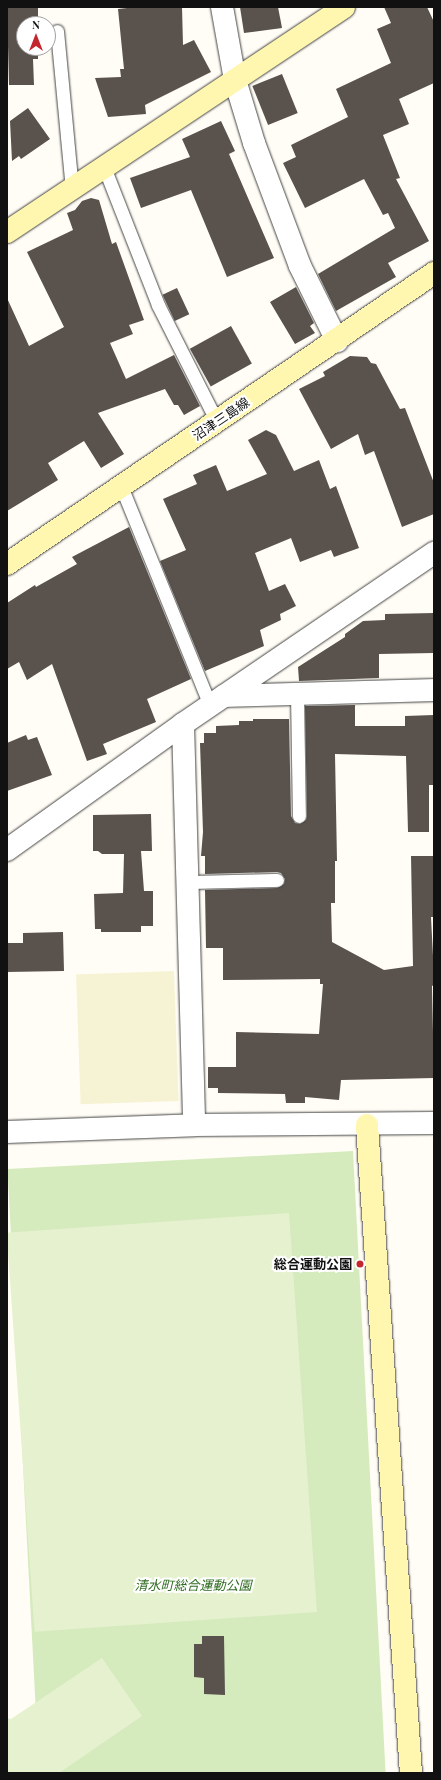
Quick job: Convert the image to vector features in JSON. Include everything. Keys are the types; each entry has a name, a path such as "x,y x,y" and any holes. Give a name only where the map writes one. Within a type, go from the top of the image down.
{"street":[{"path":"222,7 235,80 254,143 300,266 337,341"},
{"path":"7,232 344,7"},
{"name":"沼津三島線","path":"7,564 337,341 434,273"},
{"path":"7,850 183,724 434,553"},
{"path":"217,701 297,694 434,690"},
{"path":"183,724 194,1125"},
{"path":"7,1132 194,1125 368,1125 434,1123"},
{"path":"368,1125 411,1773"}],"lane":[{"path":"57,31 72,189"},
{"path":"104,167 158,305 217,422"},
{"path":"121,486 217,701"},
{"path":"297,694 298,816"},
{"path":"187,882 277,880"}],"shaded area":[{"path":"174,971 179,1101 81,1104 76,974"}],"green space":[{"name":"清水町総合運動公園","path":"353,1151 386,1773 39,1773 7,1169"},
{"path":"289,1213 317,1612 35,1632 7,1233"},
{"path":"102,1658 142,1716 59,1773 7,1773 7,1718 11,1719"}],"building":[{"path":"7,7 38,7 38,16 16,16 16,56 38,56 38,59 33,59 34,85 9,85"},
{"path":"136,7 182,7 183,45 194,40 211,72 145,105 146,114 108,117 95,78 121,77 120,69 124,69 118,9"},
{"path":"240,7 278,7 282,28 244,33"},
{"path":"384,7 427,7 434,22 434,83 399,99 409,124 383,135 400,178 396,179 429,241 388,263 396,277 336,311 318,274 395,228 388,213 383,215 364,179 305,208 283,163 296,157 291,145 348,117 336,89 391,63 377,29 391,23"},
{"path":"282,74 298,113 268,125 252,86"},
{"path":"28,108 50,139 21,159 19,156 12,161 10,121"},
{"path":"221,121 235,151 229,154 274,258 227,277 191,190 141,208 130,178 190,157 182,139"},
{"path":"91,198 99,200 112,244 116,242 144,320 129,325 133,334 110,343 126,379 174,355 200,406 184,415 178,405 174,405 165,389 98,413 124,454 101,468 84,441 48,463 58,480 7,511 7,298 29,346 64,327 27,252 73,230 67,213 75,210 82,201"},
{"path":"296,287 314,323 310,326 315,333 295,344 270,302"},
{"path":"177,288 189,314 175,321 162,295"},
{"path":"231,326 252,364 211,386 190,349"},
{"path":"350,356 367,357 371,363 376,364 400,409 405,408 434,483 434,514 402,527 374,451 365,455 358,434 331,449 299,389 325,376 323,372"},
{"path":"266,430 276,435 294,471 319,460 330,489 336,486 359,548 334,557 331,550 300,562 291,538 255,553 269,591 285,584 296,606 280,614 281,620 260,630 264,646 205,671 160,561 186,550 163,499 197,484 193,475 216,465 227,491 267,474 248,440"},
{"path":"129,527 191,679 147,699 156,722 103,744 107,754 87,761 52,664 27,680 19,662 7,669 7,603 35,585 36,587 77,564 72,557"},
{"path":"434,613 434,653 379,654 379,678 299,681 298,667 345,637 345,634 363,621 385,620 385,614"},
{"path":"355,705 355,726 405,726 405,716 434,715 434,785 429,785 429,832 408,832 406,756 335,754 337,861 335,861 335,903 331,903 332,942 384,970 413,966 411,856 434,856 434,917 431,917 434,975 434,985 432,986 434,1078 341,1080 339,1100 305,1097 305,1103 286,1103 285,1094 218,1093 218,1088 208,1088 208,1067 236,1067 236,1032 319,1034 323,984 320,984 320,979 223,980 223,948 206,948 205,890 277,888 284,884 285,879 281,873 277,872 205,874 205,856 201,856 203,832 200,743 204,743 204,733 216,733 216,726 239,725 239,721 253,721 253,719 289,719 291,816 295,823 300,824 306,820 307,816 305,706"},
{"path":"26,735 28,740 37,737 52,775 7,791 7,743"},
{"path":"151,814 152,851 141,851 144,891 153,891 153,926 141,926 141,932 101,932 101,929 95,929 94,894 123,893 124,854 102,854 98,851 93,851 93,815"},
{"path":"63,932 64,971 7,972 7,943 23,943 23,933"},
{"path":"202,1636 224,1636 225,1695 204,1694 204,1678 194,1677 194,1644 202,1644"}],"place":[{"name":"総合運動公園","path":"360,1264"}]}
